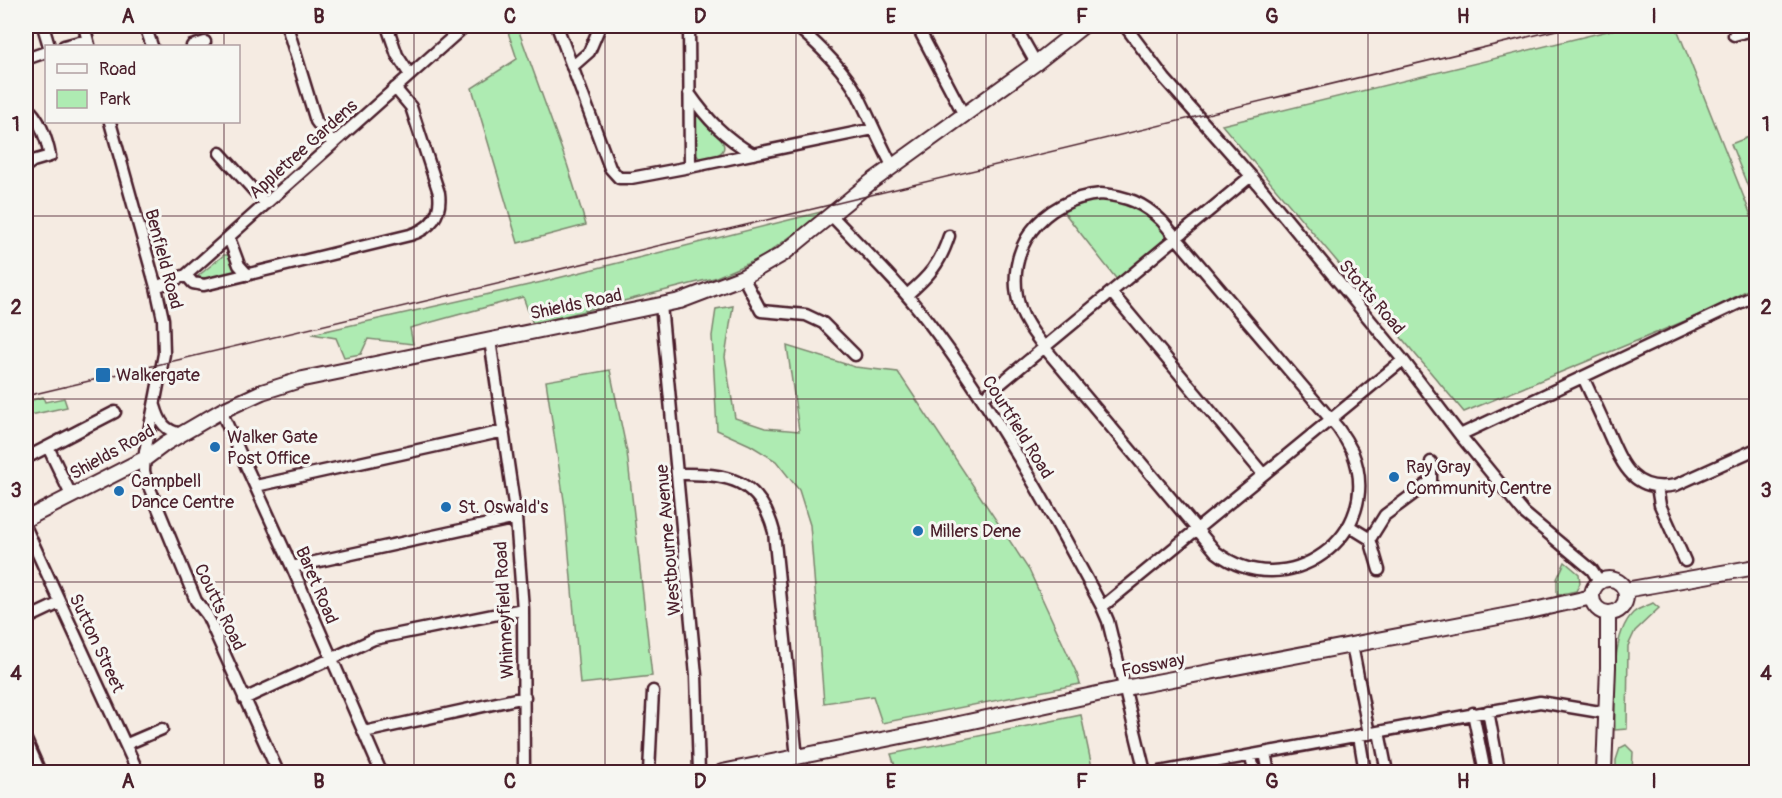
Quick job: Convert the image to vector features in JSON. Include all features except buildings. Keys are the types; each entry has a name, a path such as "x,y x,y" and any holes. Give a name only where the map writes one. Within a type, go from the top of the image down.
{"main road":[{"name":"Shields Road","path":"26,519 146,455 221,411 262,392 303,379 662,305 698,296 743,277 783,254 893,167 1083,26"},
{"path":"1625,590 1756,567"},
{"path":"1614,580 1625,590 1623,606 1614,613 1599,610 1592,597 1594,588 1600,582 1614,580"},
{"name":"Fossway","path":"722,772 1125,688 1530,611 1592,597"},
{"path":"1604,772 1608,613"}],"street":[{"path":"43,26 49,45"},
{"path":"72,45 88,43 84,26"},
{"path":"145,26 152,45"},
{"path":"287,26 316,121 333,144"},
{"path":"387,26 397,55 410,75"},
{"name":"Appletree Gardens","path":"156,287 186,275 465,26"},
{"path":"557,26 610,168 616,176 624,179 873,129"},
{"path":"572,67 590,52 600,26"},
{"path":"689,26 690,167"},
{"path":"796,26 823,50 848,80 893,167"},
{"path":"917,26 964,115"},
{"path":"1015,26 1036,63"},
{"name":"Stotts Road","path":"1125,26 1165,79 1251,176 1403,360 1460,435 1524,513 1592,570 1600,582"},
{"path":"1734,35 1756,29"},
{"path":"195,45 205,42"},
{"path":"26,59 45,52"},
{"path":"186,275 193,283 200,286 410,235 426,228 433,220 439,203 437,188 411,107 395,88"},
{"path":"689,93 716,128 753,154"},
{"path":"26,107 38,122 50,156 33,161 26,166"},
{"name":"Benfield Road","path":"110,123 162,311 165,346 146,455"},
{"path":"220,153 266,204"},
{"path":"982,399 1251,176"},
{"path":"1090,195 1124,197 1136,201 1154,212 1176,237 1330,419 1352,452 1358,475 1358,500 1349,526 1333,546 1317,559 1288,570 1273,572 1255,570 1225,559 1195,530 1044,347 1026,322 1017,297 1016,273 1026,239 1034,227 1051,211 1068,201 1090,195"},
{"name":"Courtfield Road","path":"831,215 907,295 927,320 982,399 1043,498 1108,621 1145,772"},
{"path":"907,295 932,272 943,254 949,236"},
{"path":"229,238 239,265 248,275"},
{"path":"743,277 761,311 806,315 823,323 855,355"},
{"path":"1111,292 1263,474"},
{"path":"1460,435 1756,295"},
{"name":"Westbourne Avenue","path":"662,305 696,675 699,772"},
{"name":"Whinneyfield Road","path":"490,340 516,518 523,609 524,772"},
{"path":"1102,607 1403,360"},
{"path":"1583,377 1626,470 1640,481 1657,487 1676,484 1756,449"},
{"path":"155,406 164,428 183,434"},
{"name":"Baret Road","path":"221,411 381,772"},
{"path":"26,458 115,412"},
{"path":"256,486 504,431"},
{"path":"48,447 71,495"},
{"name":"Coutts Road","path":"146,455 144,471 153,498 196,601 207,615 278,772"},
{"path":"1370,539 1385,515 1431,480 1431,462"},
{"path":"679,474 721,476 741,483 752,492 770,515 774,532 796,758"},
{"path":"1657,487 1660,505 1685,561"},
{"path":"292,567 516,518"},
{"path":"1349,526 1370,539 1379,570"},
{"name":"Sutton Street","path":"26,528 138,772"},
{"path":"26,619 60,603"},
{"path":"244,699 374,639 523,609"},
{"path":"1352,645 1369,734 1387,772"},
{"path":"650,772 653,691"},
{"path":"364,732 525,697"},
{"path":"1160,772 1540,702 1606,713"},
{"path":"1473,713 1485,772 1499,770 1488,711"},
{"path":"127,744 162,729"},
{"path":"1365,772 1369,734"},
{"path":"26,740 40,772"},
{"path":"1265,753 1269,772"},
{"path":"1251,756 1254,772"}],"green space":[{"path":"506,26 517,26 567,164 586,225 518,243 472,88 517,59"},
{"path":"1628,26 1676,26 1756,228 1756,285 1714,309 1464,412 1222,125"},
{"path":"701,116 719,136 724,147 722,152 702,160 695,152 692,141 693,118"},
{"path":"1756,134 1756,184 1748,187 1731,144"},
{"path":"1100,199 1119,202 1135,208 1164,229 1165,240 1118,281 1063,211 1082,202"},
{"path":"825,211 761,258 714,278 533,324 523,297 410,328 413,344 368,339 361,354 344,357 336,338 312,334 542,282"},
{"path":"224,255 228,255 235,270 234,274 202,282 198,280 198,276"},
{"path":"733,306 725,357 735,418 765,428 799,431 787,346 855,367 898,372 1029,570 1080,684 882,723 873,696 824,703 810,525 799,490 776,461 750,445 717,430 712,336 716,309"},
{"path":"610,370 627,452 652,676 580,684 565,507 546,381"},
{"path":"43,397 45,402 64,398 67,407 26,416 26,402"},
{"path":"1565,562 1579,574 1580,583 1576,591 1557,595 1557,579"},
{"path":"1653,603 1659,608 1635,631 1628,646 1627,729 1615,730 1614,685 1620,637 1633,613"},
{"path":"1081,715 1093,772 897,772 891,754"},
{"path":"1626,745 1633,752 1632,772 1616,772 1616,760 1620,748"}],"tram line":[{"path":"26,396 1573,26"}],"place":[{"name":"Walkergate","path":"103,375"},
{"name":"Walker Gate Post Office","path":"215,447"},
{"name":"Ray Gray Community Centre","path":"1394,477"},
{"name":"Campbell Dance Centre","path":"119,491"},
{"name":"St. Oswald's","path":"446,507"},
{"name":"Millers Dene","path":"918,531"}]}
